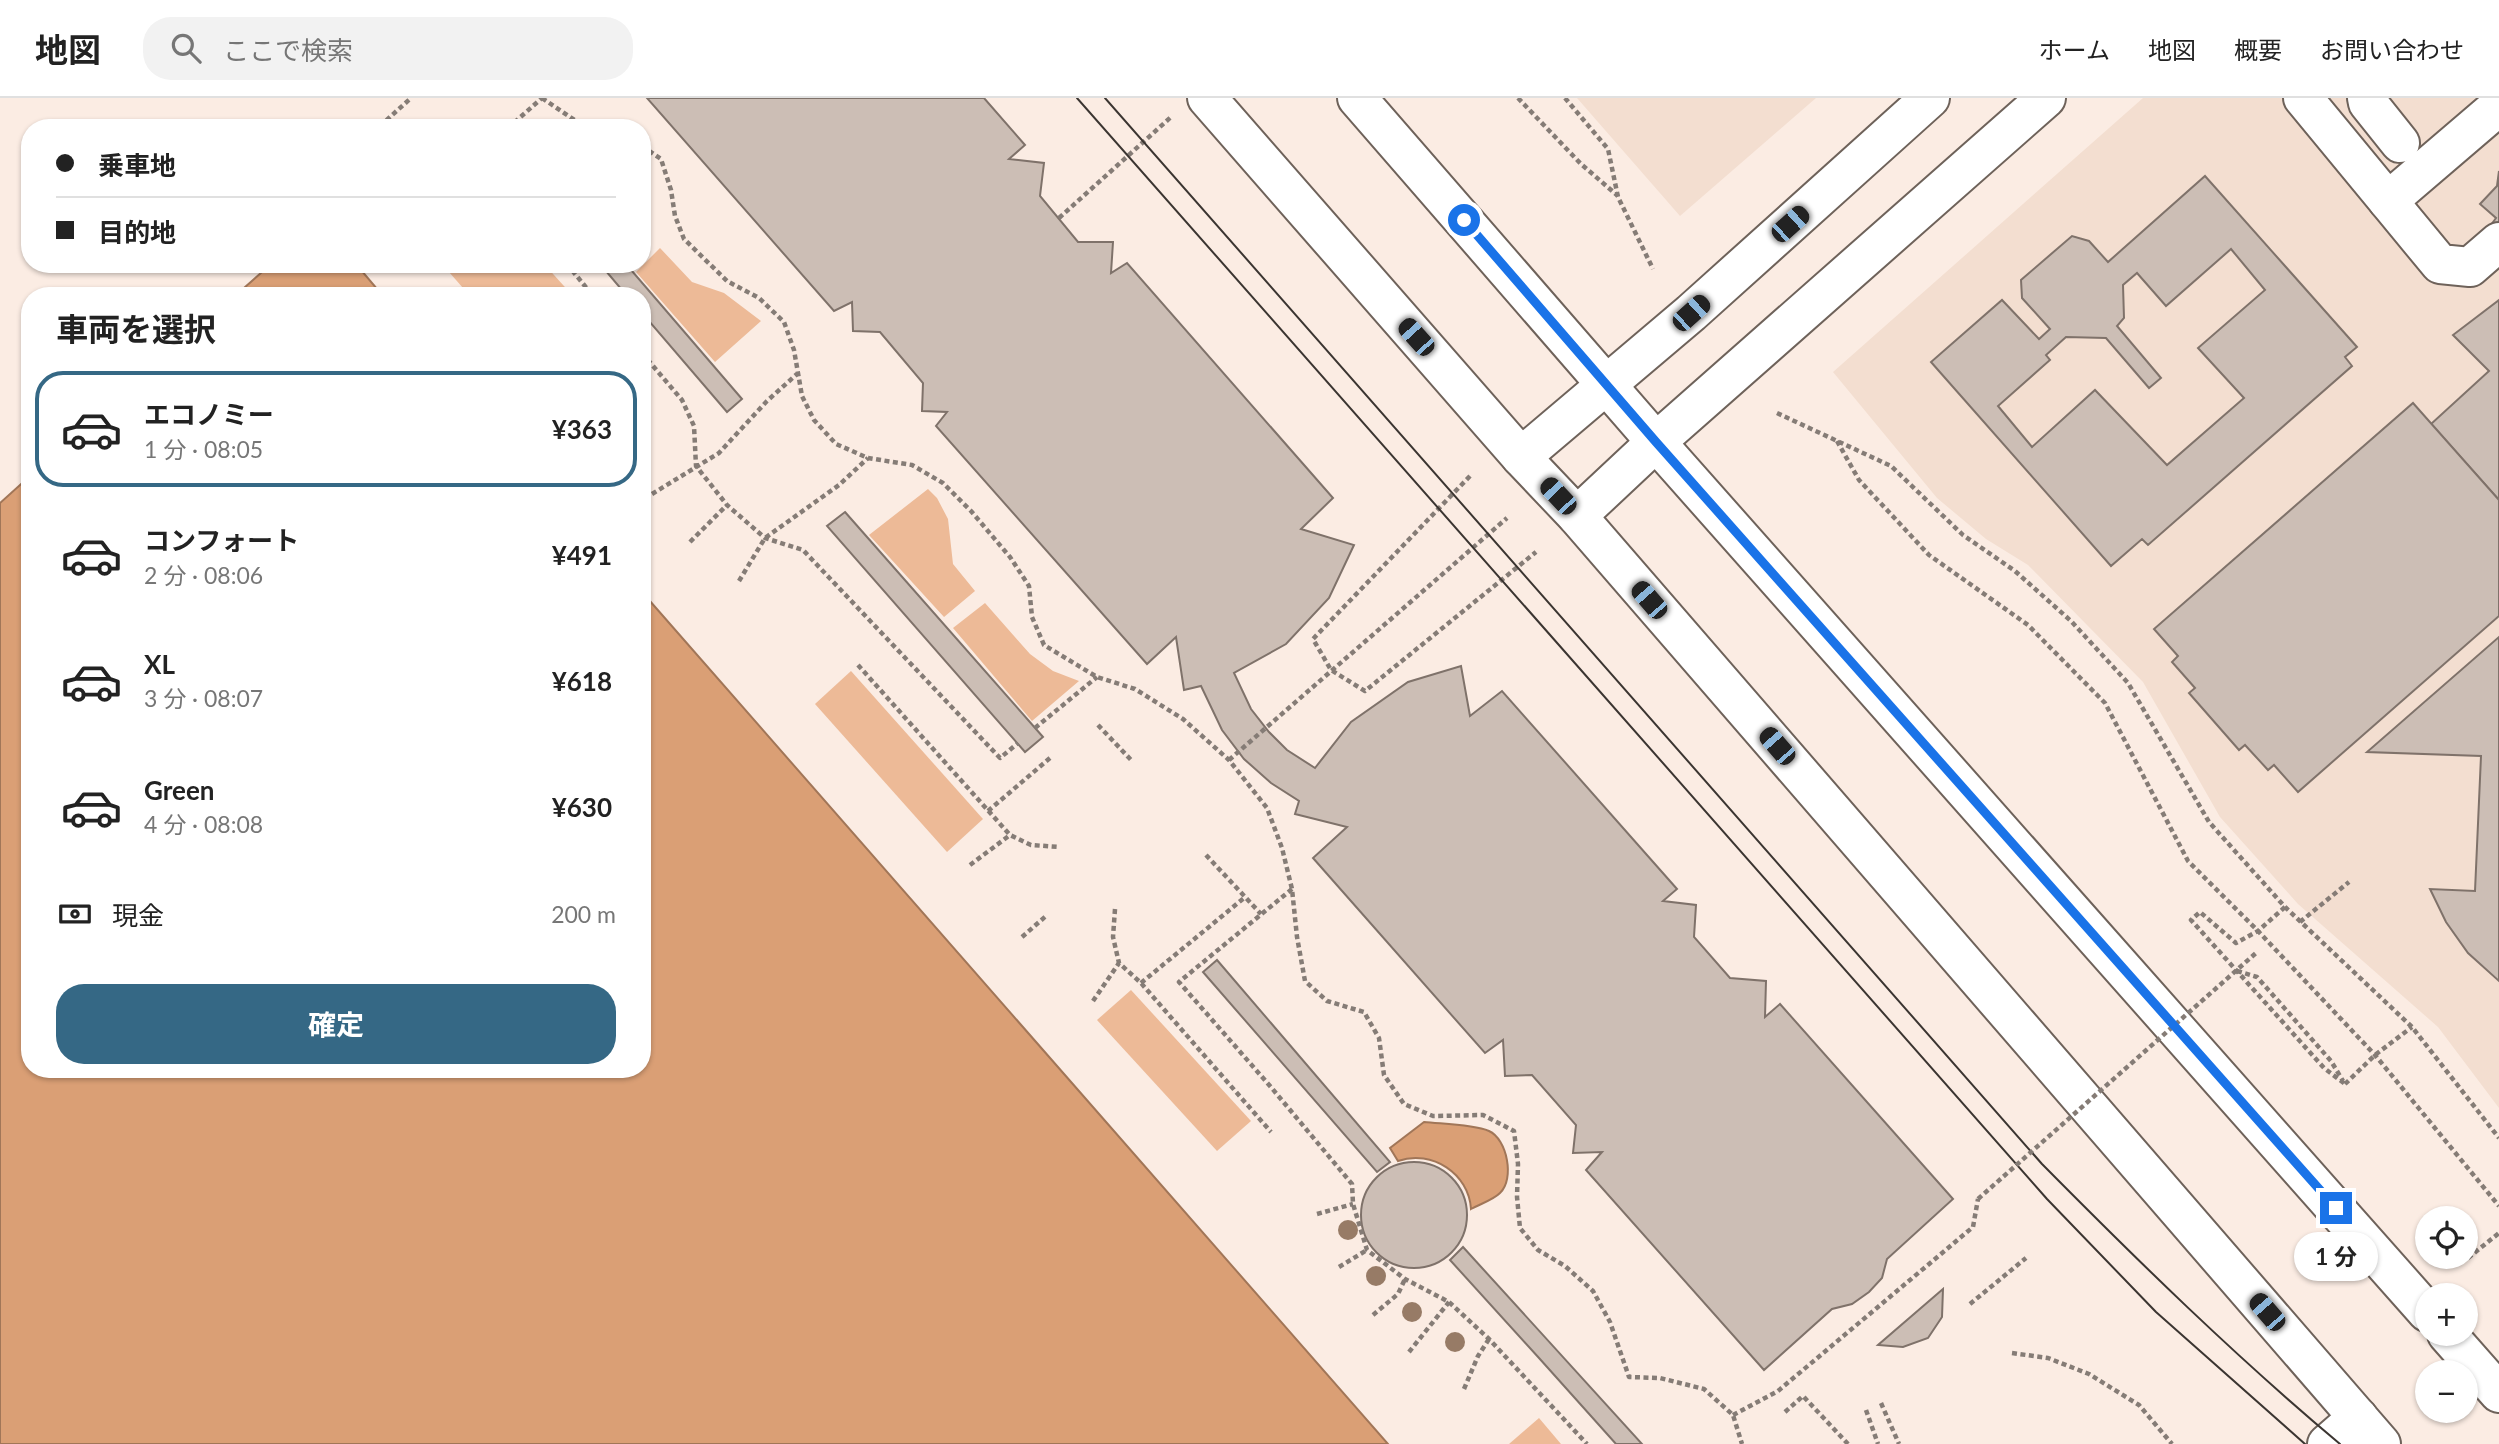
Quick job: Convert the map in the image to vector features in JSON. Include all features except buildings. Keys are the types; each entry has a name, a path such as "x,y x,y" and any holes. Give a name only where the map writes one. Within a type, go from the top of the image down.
{"street":[{"path":"1207,98 1521,457 1577,516 2370,1430 2327,1444"},
{"path":"1357,98 1656,442 2415,1298"},
{"path":"1521,457 1701,304 1930,98"},
{"path":"1577,516 1656,442 2046,98"},
{"path":"2303,98 2440,264 2470,267 2499,242"},
{"path":"2367,98 2368,103 2400,143"},
{"path":"2388,201 2499,106"},
{"path":"2458,1346 2499,1393"}],"path":[{"path":"388,119 411,98"},
{"path":"518,119 542,98 573,119"},
{"path":"1518,98 1581,164 1618,197"},
{"path":"1565,98 1608,149 1618,197 1653,269"},
{"path":"1059,218 1172,117"},
{"path":"651,152 661,159 671,190 675,216 684,239 727,281 760,298 784,322 794,350 802,396 814,420 836,444 868,458 912,465 943,483 1010,557 1030,586 1032,617 1044,645 1097,677 1135,689 1183,719 1229,760 1267,808 1282,848 1292,889 1297,937 1306,981 1328,1001 1364,1012 1379,1038 1384,1075 1404,1104 1433,1116 1483,1115 1514,1131 1520,1228 1538,1251 1565,1266 1593,1291 1610,1322 1629,1377 1660,1378 1704,1389 1732,1415 1742,1444"},
{"path":"574,273 585,287"},
{"path":"651,364 682,400 694,426 696,466 727,505 765,538 803,550 1000,758 1018,743"},
{"path":"652,494 719,453 767,401 797,374"},
{"path":"1777,413 1891,466 1963,535 2014,571 2071,621 2128,683 2209,822 2285,907 2412,1027 2499,1138"},
{"path":"1837,440 1859,480 1929,555 2028,625 2105,703 2188,861 2375,1055 2499,1206"},
{"path":"739,581 765,538 839,485 868,458"},
{"path":"1470,476 1313,639 1331,670 1365,691 1536,552"},
{"path":"690,542 727,505"},
{"path":"1229,760 1507,518"},
{"path":"858,665 1010,835 1031,845 1059,848"},
{"path":"1035,728 1097,677"},
{"path":"1098,725 1133,762"},
{"path":"988,811 1050,758"},
{"path":"970,865 1010,835"},
{"path":"1206,855 1261,914"},
{"path":"2300,922 2349,882"},
{"path":"1292,889 1179,982 1352,1184 1353,1204 1367,1251 1405,1279 1449,1302 1489,1339 1587,1444"},
{"path":"1141,984 1244,898"},
{"path":"2285,907 2258,931 2236,943 2200,912 2191,920 2324,1068 2345,1083"},
{"path":"1115,909 1113,937 1119,963 1141,984 1271,1132"},
{"path":"1022,937 1046,916"},
{"path":"1732,1415 1778,1391 1973,1227 1978,1199 2256,953"},
{"path":"1093,1002 1119,963"},
{"path":"2236,971 2257,977 2331,1061 2345,1083"},
{"path":"2345,1083 2375,1055 2412,1027"},
{"path":"1317,1214 1353,1204"},
{"path":"2478,1250 2499,1233"},
{"path":"1339,1267 1367,1251"},
{"path":"1970,1304 2026,1258"},
{"path":"1373,1315 1398,1294 1405,1279"},
{"path":"1409,1352 1449,1302"},
{"path":"1464,1389 1478,1356 1489,1339"},
{"path":"2012,1353 2048,1358 2089,1374 2139,1405 2172,1444"},
{"path":"1785,1412 1803,1396 1848,1444"},
{"path":"1881,1403 1899,1444"},
{"path":"1866,1409 1878,1444"}],"shaded area":[{"path":"1577,98 1816,98 1680,216"},
{"path":"2143,98 2499,98 2499,1108 2438,1027 2298,904 2220,817 2143,682 2028,565 1986,539 1937,498 1833,372"},
{"path":"660,248 692,282 724,293 761,321 715,362 637,273 651,273 651,257"},
{"path":"261,273 364,273 375,287 245,287"},
{"path":"450,273 552,273 565,287 462,287"},
{"path":"21,484 21,1078 651,1078 651,602 1388,1444 0,1444 0,503"},
{"path":"928,489 937,498 948,519 953,564 975,591 944,617 869,535"},
{"path":"985,603 1030,654 1053,671 1079,681 1032,721 953,628"},
{"path":"851,671 983,819 947,852 815,704"},
{"path":"1131,990 1251,1121 1217,1151 1097,1020"},
{"path":"1424,1122 1474,1127 1495,1135 1504,1150 1508,1169 1505,1187 1500,1193 1471,1209 1464,1185 1447,1167 1423,1159 1398,1161 1390,1148"},
{"path":"1539,1418 1561,1444 1509,1444"}],"tram line":[{"path":"1077,98 2047,1199 2156,1312 2305,1444"},
{"path":"1105,98 2042,1164 2188,1307 2340,1444"}],"route":[{"path":"1464,220 1656,442 2336,1208"}]}
